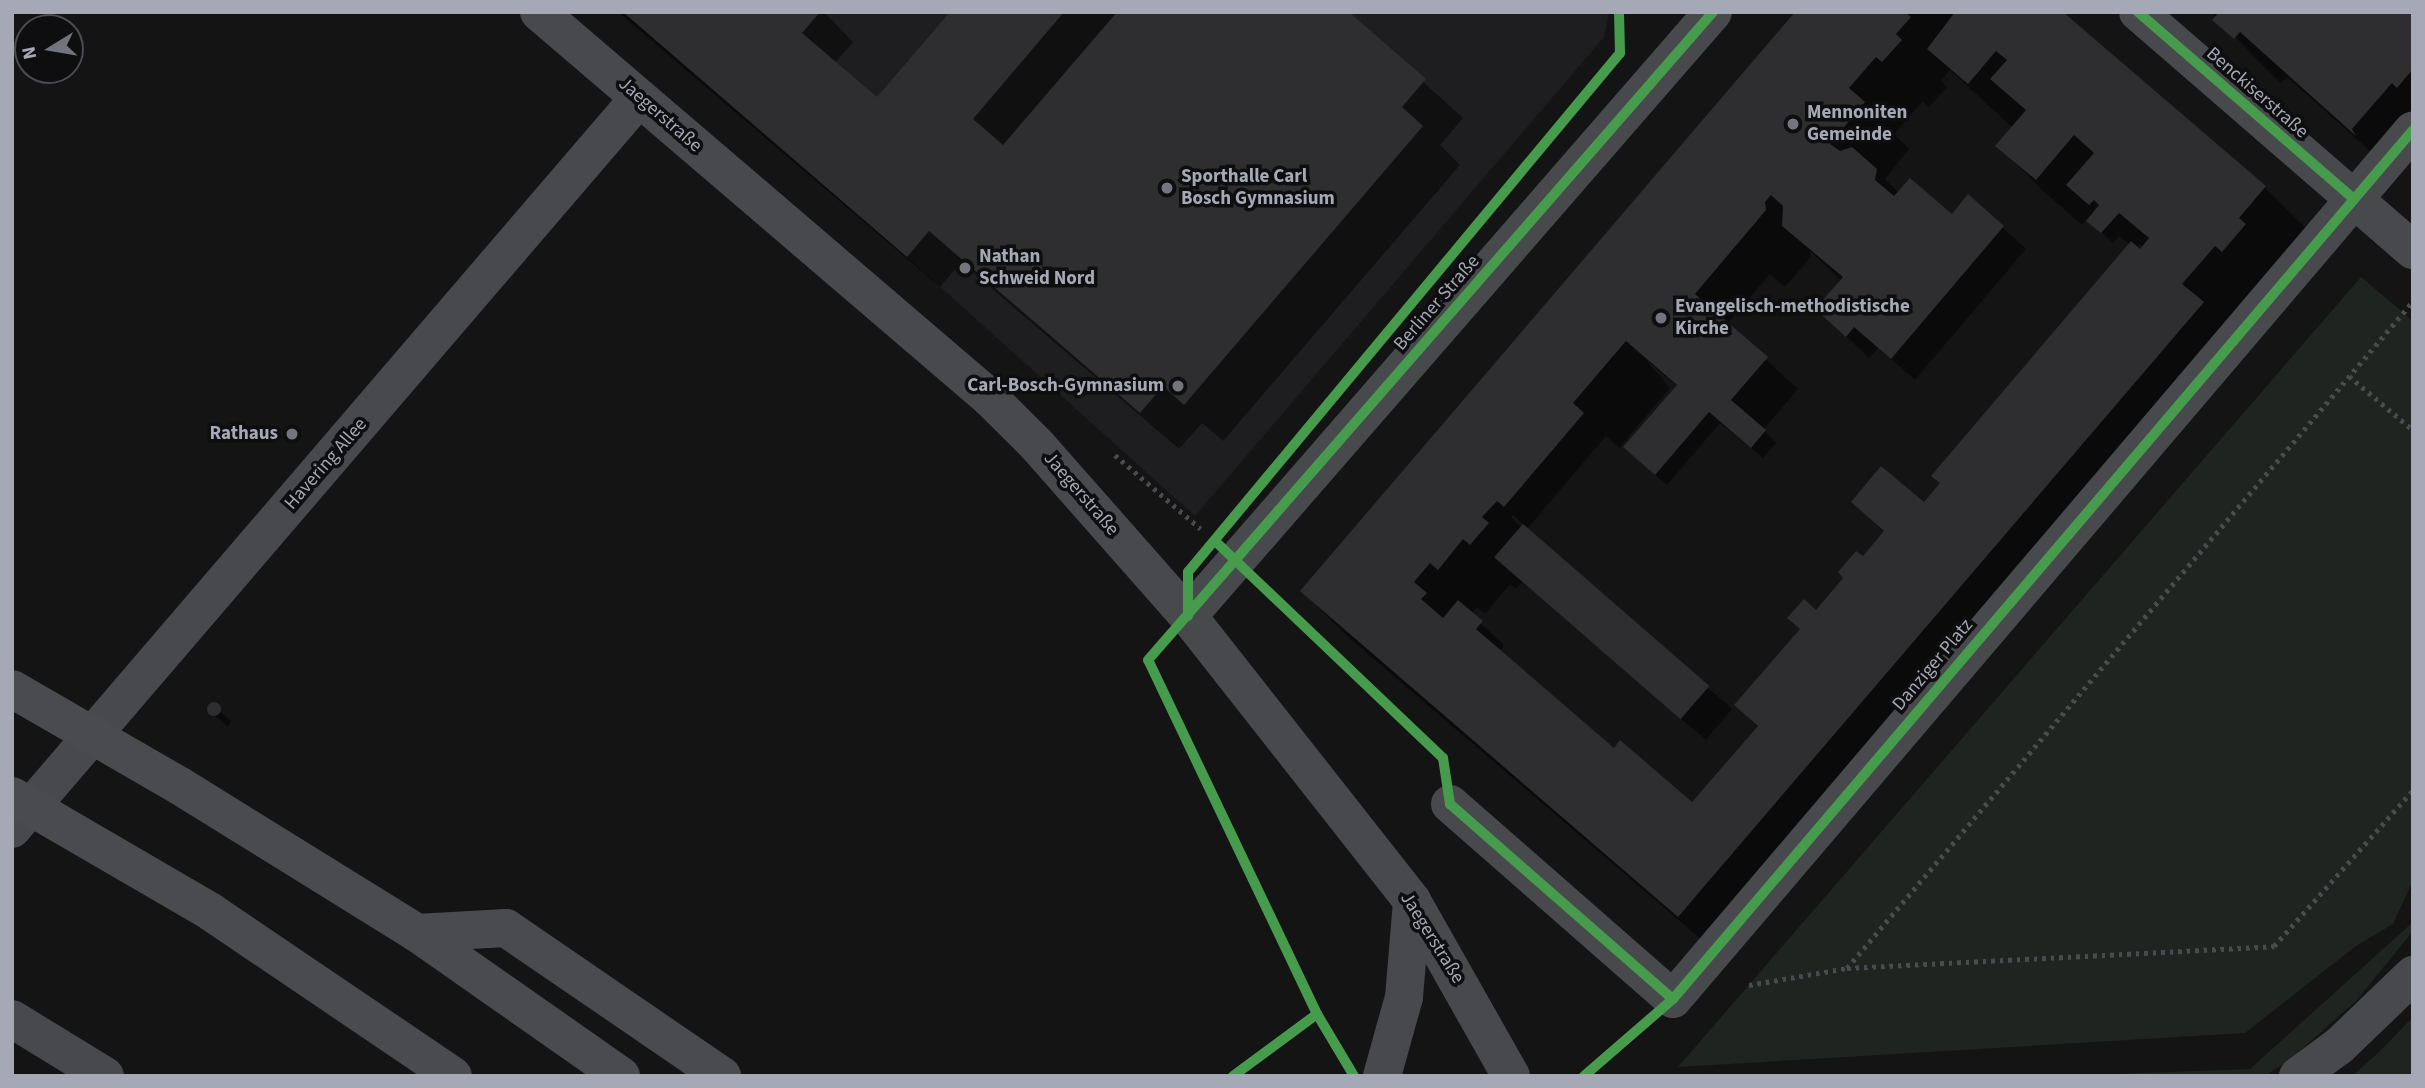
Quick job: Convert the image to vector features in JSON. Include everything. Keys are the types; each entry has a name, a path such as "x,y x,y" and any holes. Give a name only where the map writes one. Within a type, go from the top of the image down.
{"highway":[{"path":"12,689 180,786 417,933 621,1076"},
{"path":"12,796 211,912 453,1076"},
{"path":"417,933 506,928 722,1076"}],"street":[{"name":"Jaegerstraße","path":"539,12 990,398 1037,445 1188,616 1412,901 1511,1076"},
{"name":"Berliner Straße","path":"1188,616 1713,12"},
{"name":"Benckiserstraße","path":"2138,12 2413,250"},
{"name":"Havering Allee","path":"12,830 639,98"},
{"name":"Danziger Platz","path":"1673,999 2413,130"},
{"path":"1450,804 1673,999"},
{"path":"1382,1076 1404,997 1412,901"},
{"path":"2298,1076 2339,1046 2413,975"},
{"path":"12,1019 105,1076"}],"path":[{"path":"1847,968 2413,301"},
{"path":"2349,376 2413,430"},
{"path":"1673,999 1847,968 2274,946 2413,790"}],"shaded area":[{"name":"Carl-Bosch-Gymnasium","path":"623,12 1609,12 1604,37 1195,516 907,257"},
{"path":"2361,277 2413,321 2413,880 2393,924 2356,946 2245,1033 1678,1067"},
{"path":"2413,922 2413,931 2356,1001 2287,1062 2264,1076 2061,1076 2250,1069"},
{"path":"2413,1017 2413,1076 2352,1076 2378,1053"}],"building":[{"name":"Carl-Bosch-Gymnasium","path":"623,12 820,12 802,33 877,97 950,12 1064,12 973,119 1003,145 1117,12 1349,12 1426,79 1402,107 1423,126 1184,405 1163,386 1140,413 929,231 907,257"},
{"path":"1795,12 1905,12 1911,17 1896,34 1902,40 1882,62 1876,57 1849,88 1865,102 1830,144 1840,151 1852,147 1877,169 1875,180 1894,196 1910,178 1952,214 1968,194 2004,226 1891,359 1854,327 1846,337 1815,309 1843,277 1782,226 1783,206 1771,195 1765,202 1766,210 1695,294 1768,357 1731,400 1766,430 1751,448 1709,412 1655,475 1623,447 1677,385 1626,341 1573,403 1584,413 1504,507 1497,501 1482,517 1489,523 1470,545 1463,539 1438,570 1430,563 1414,582 1427,593 1421,599 1443,618 1458,600 1483,621 1476,629 1614,748 1620,740 1692,802 1758,726 1734,705 1800,629 1787,618 1804,599 1816,610 1843,578 1838,572 1856,551 1863,556 1884,531 1851,502 1881,466 1924,502 1940,483 1931,476 2131,241 2140,249 2149,238 2119,213 2101,233 2086,221 2099,205 2094,200 2089,205 2066,185 2094,153 2074,135 2036,180 1995,146 2026,110 1990,79 2007,60 1996,51 1968,84 1927,49 1955,12 2063,12 2266,186 2239,218 2246,224 2222,252 2215,246 2182,284 2204,302 1678,917 1300,591"},
{"path":"2219,12 2413,12 2413,69 2397,88 2392,83 2352,129 2356,136 2240,32 2234,39 2212,20"},
{"path":"1523,524 1709,686 1681,719 1494,557"},
{"path":"211,702 217,702 221,709 217,716 211,716 207,712 207,706"}],"cycle path":[{"path":"1188,616 1188,572 1620,53 1619,12"},
{"path":"1354,1076 1317,1014 1148,660 1713,12"},
{"path":"2138,12 2354,199"},
{"path":"1584,1076 1673,999 2413,130"},
{"path":"1215,541 1443,758 1450,804 1673,999"},
{"path":"1233,1076 1317,1014"}],"place":[{"name":"Mennoniten Gemeinde","path":"1793,124"},
{"name":"Sporthalle Carl Bosch Gymnasium","path":"1167,188"},
{"name":"Nathan Schweid Nord","path":"965,268"},
{"name":"Evangelisch-methodistische Kirche","path":"1661,318"},
{"name":"Carl-Bosch-Gymnasium","path":"1178,386"},
{"name":"Rathaus","path":"292,434"}]}
